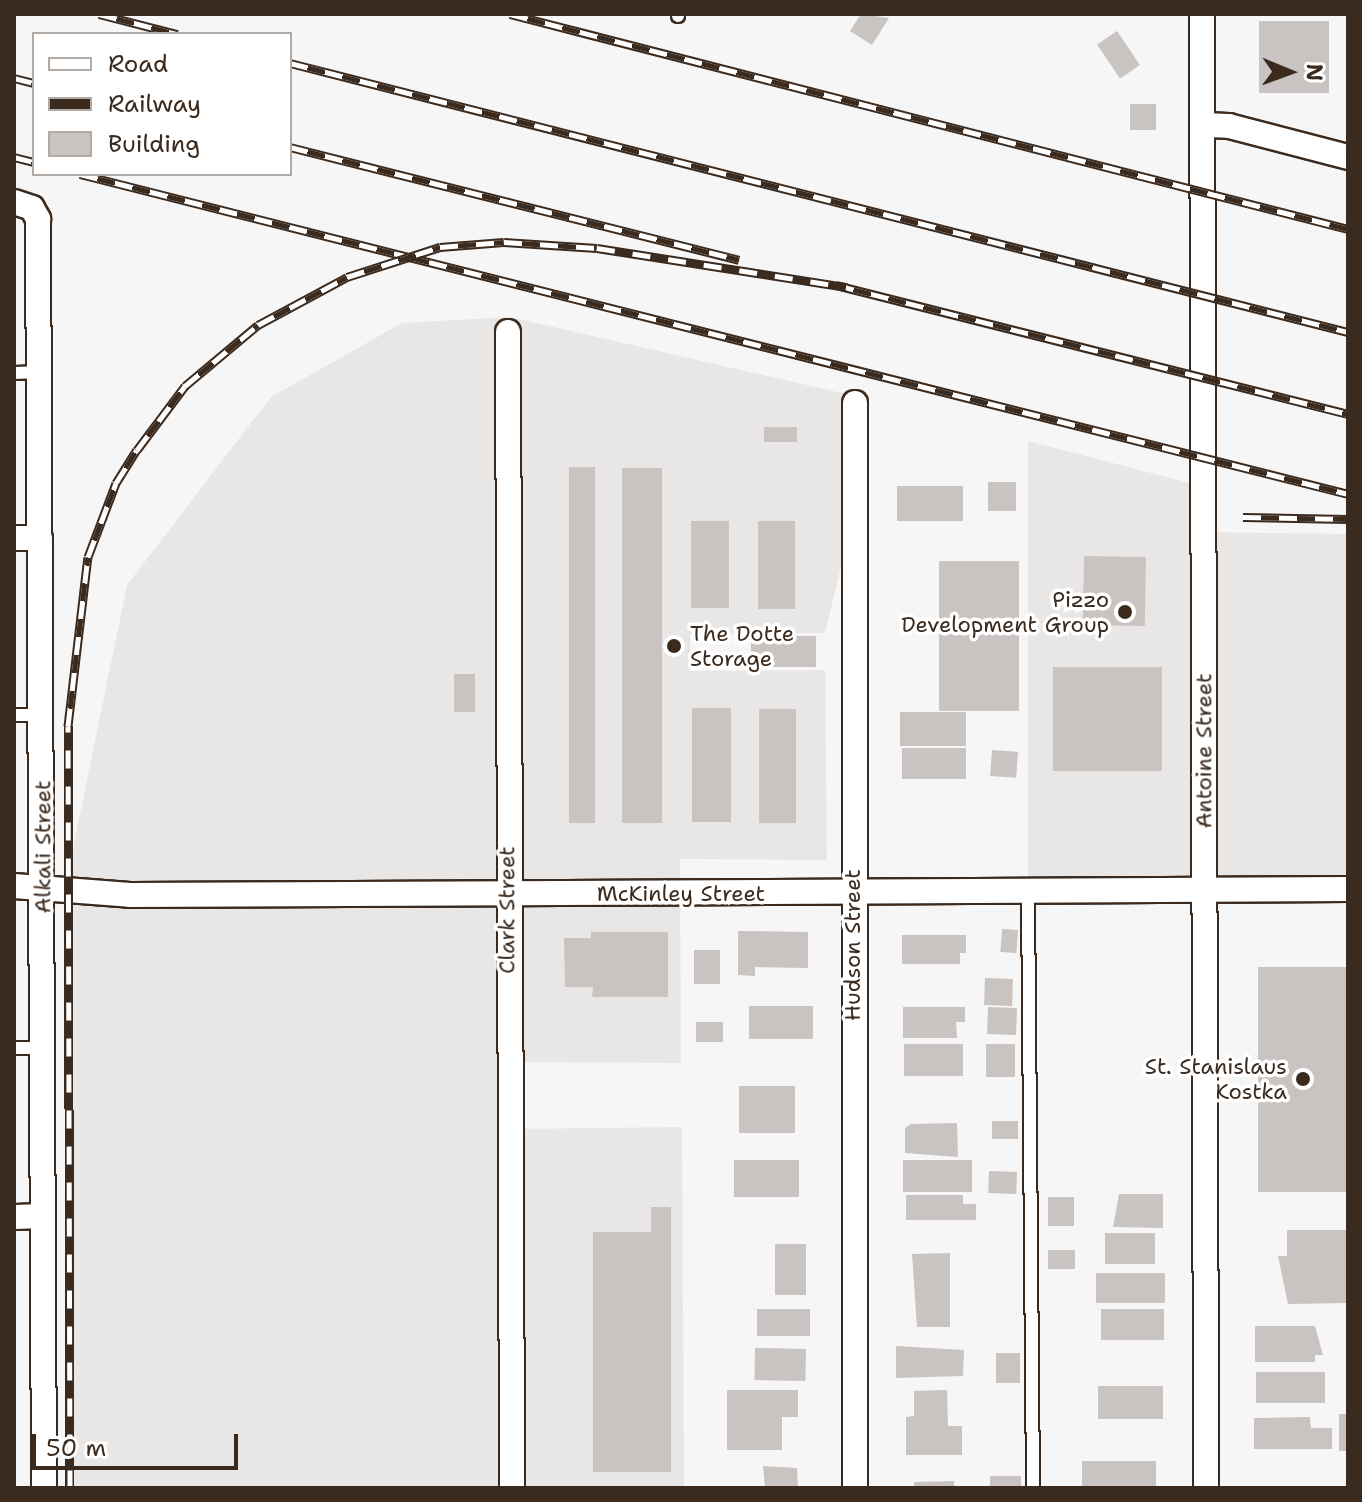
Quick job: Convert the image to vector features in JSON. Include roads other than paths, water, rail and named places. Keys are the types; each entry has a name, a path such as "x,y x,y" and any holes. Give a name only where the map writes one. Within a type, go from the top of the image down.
{"street":[{"name":"Antoine Street","path":"1202,14 1206,1488"},
{"path":"1204,125 1229,126 1348,157"},
{"name":"Alkali Street","path":"23,205 38,219 44,715 44,1488"},
{"name":"Clark Street","path":"508,332 507,894 512,1488"},
{"name":"Hudson Street","path":"855,403 855,1488"},
{"path":"14,538 40,538"},
{"name":"McKinley Street","path":"14,886 130,895 853,894 1348,889"},
{"path":"14,1217 42,1216"}],"lane":[{"path":"14,373 39,372"},
{"path":"14,715 44,715"},
{"path":"1028,893 1033,1488"},
{"path":"14,1048 43,1048"}],"railway":[{"path":"99,14 169,32"},
{"path":"510,14 1348,229"},
{"path":"292,64 1348,332"},
{"path":"14,78 32,82"},
{"path":"292,148 739,260"},
{"path":"14,157 32,162"},
{"path":"88,176 1348,494"},
{"path":"70,1488 68,726 88,557 116,483 137,450 185,386 258,325 347,277 440,247 504,242 597,248 847,287"},
{"path":"836,285 1348,414"},
{"path":"1243,517 1348,519"}],"place":[{"name":"Pizzo Development Group","path":"1125,612"},
{"name":"The Dotte Storage","path":"674,646"},
{"name":"St. Stanislaus Kostka","path":"1303,1079"}]}
